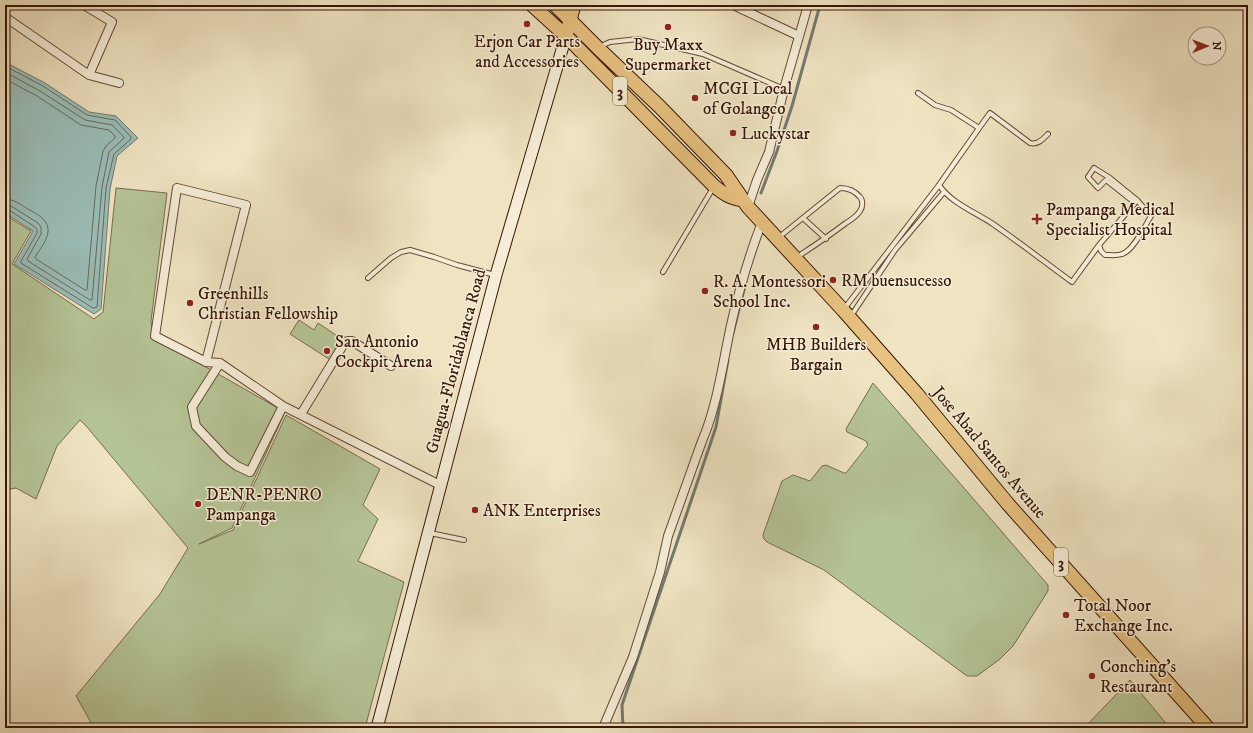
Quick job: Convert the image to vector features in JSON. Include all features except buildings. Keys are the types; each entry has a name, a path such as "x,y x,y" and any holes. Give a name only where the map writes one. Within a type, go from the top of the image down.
{"main road":[{"name":"Jose Abad Santos Avenue","path":"532,5 566,36 714,186 724,194 746,203"},
{"name":"Jose Abad Santos Avenue","path":"555,5 660,107 726,175 762,222 917,394 1008,504 1208,728"},
{"name":"Guagua-Floridablanca Road","path":"377,728 496,275 574,5"}],"street":[{"path":"84,5 112,22 89,75"},
{"path":"733,5 799,36"},
{"path":"746,203 769,152 784,89 808,5"},
{"path":"5,17 89,75 119,83"},
{"path":"206,362 246,205 177,188 155,336 206,362 220,363 283,406 440,485"},
{"path":"602,728 633,657 660,572 668,536 707,430 720,381 739,294 752,248 762,222"},
{"path":"301,414 345,342 352,341 391,366"},
{"path":"220,363 192,406 196,426 225,458 250,472 283,406"}],"lane":[{"path":"598,48 610,42 638,39 703,54 784,89"},
{"path":"918,92 935,105 951,110 979,128"},
{"path":"846,314 990,113 1030,143 1041,141 1048,134"},
{"path":"939,185 944,192 972,212 992,223 1072,282 1099,245 1135,203 1106,180 1098,188 1088,177 1094,168 1110,178 1137,200 1151,216 1130,248 1122,254 1105,256 1099,245"},
{"path":"663,272 714,186"},
{"path":"778,239 840,188 844,188 857,194 861,198 862,208 859,212 826,239 796,258"},
{"path":"846,314 944,192"},
{"path":"803,218 826,239"},
{"path":"368,278 391,258 401,252 410,250 457,265 496,275"},
{"path":"428,532 464,540"}],"green space":[{"path":"116,188 167,193 151,321 153,335 160,341 285,412 232,528 199,544 233,530 286,415 380,469 363,505 378,519 358,561 404,582 365,728 94,728 76,696 160,594 188,548 80,420 57,446 36,499 16,488 5,490 5,215 31,231 12,264 94,319 103,312"},
{"name":"San Antonio Cockpit Arena","path":"299,320 314,330 318,323 345,341 332,361 290,334"},
{"path":"873,383 1048,585 1048,591 1013,646 1000,659 977,676 967,676 824,570 767,542 764,539 763,535 782,481 793,475 810,481 822,466 826,465 846,473 868,445 866,441 847,432 846,429"},
{"path":"1130,680 1170,728 1084,728"}],"water":[{"path":"5,62 45,83 89,112 116,116 138,138 117,156 110,189 101,309 94,314 14,264 33,231 5,213"}],"waterway":[{"path":"761,193 792,106 820,5"},
{"path":"733,333 746,282"},
{"path":"623,728 622,705 716,427 728,360"}],"place":[{"name":"Erjon Car Parts and Accessories","path":"527,24"},
{"name":"Buy Maxx Supermarket","path":"668,27"},
{"name":"MCGI Local of Golangco","path":"695,98"},
{"name":"Luckystar","path":"733,133"},
{"name":"Pampanga Medical Specialist Hospital","path":"1037,219"},
{"name":"RM buensucesso","path":"833,280"},
{"name":"R. A. Montessori School Inc.","path":"705,291"},
{"name":"Greenhills Christian Fellowship","path":"190,303"},
{"name":"MHB Builders Bargain","path":"816,327"},
{"name":"San Antonio Cockpit Arena","path":"327,351"},
{"name":"DENR-PENRO Pampanga","path":"198,504"},
{"name":"ANK Enterprises","path":"475,510"},
{"name":"Total Noor Exchange Inc.","path":"1066,615"},
{"name":"Conching's Restaurant","path":"1092,676"}]}
